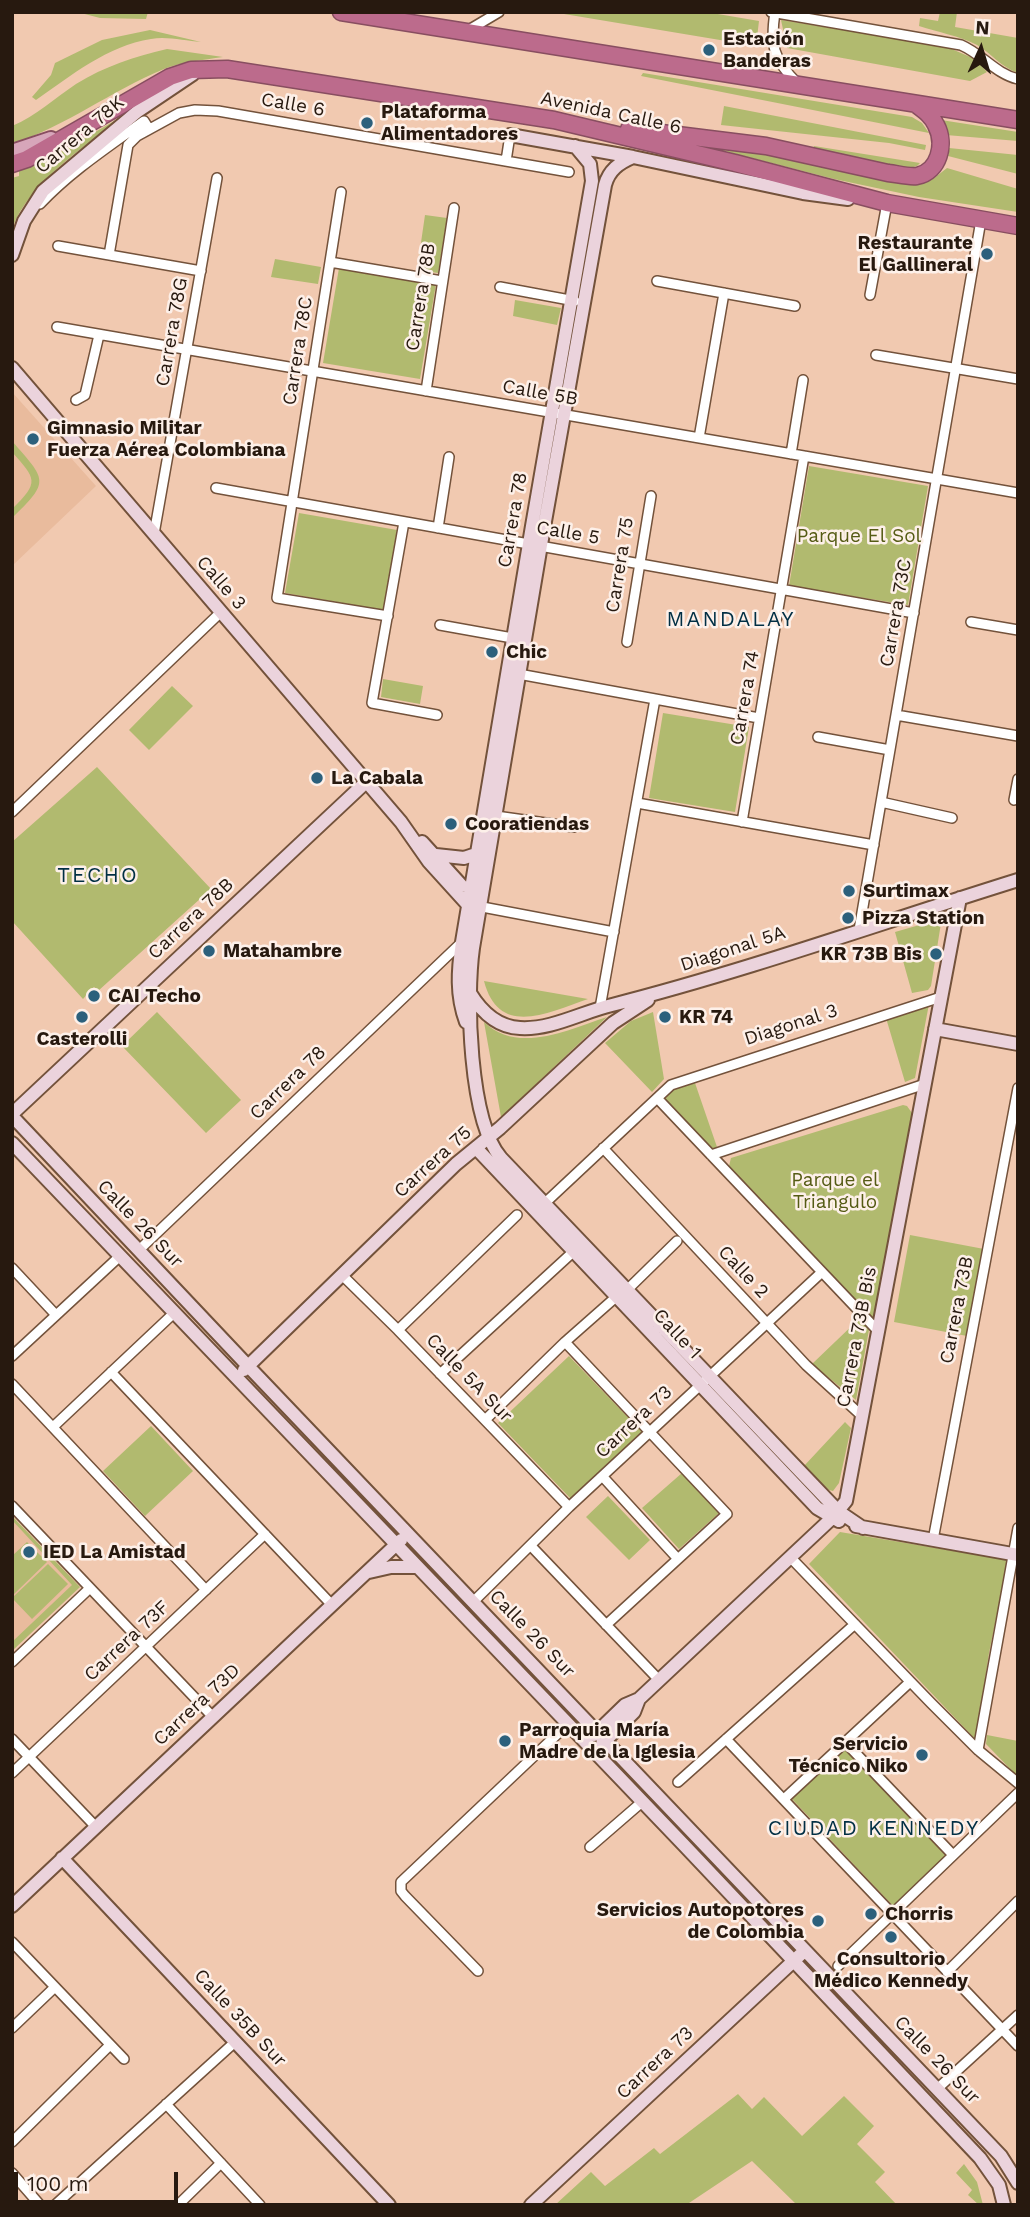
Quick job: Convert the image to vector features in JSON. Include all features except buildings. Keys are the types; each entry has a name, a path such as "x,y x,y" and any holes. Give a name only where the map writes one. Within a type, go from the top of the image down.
{"highway":[{"path":"341,12 1018,120"},
{"name":"Avenida Calle 6","path":"12,164 27,159 181,72 203,69 240,70 554,120 887,203 1018,226"},
{"path":"554,120 766,145 909,177 928,172 934,167 940,149 936,125 932,118 914,103"}],"main road":[{"path":"12,152 78,128"}],"street":[{"path":"464,32 499,12"},
{"path":"800,85 782,66 774,49 774,12 961,45 974,51 1000,72 1018,79"},
{"name":"Carrera 78K","path":"12,255 20,230 35,201 55,180 149,103 203,69"},
{"name":"Calle 6","path":"20,230 57,187 146,125 186,111 218,111 569,172"},
{"name":"Calle 6","path":"109,255 128,145 146,125"},
{"path":"506,161 510,135 633,157 803,193 887,203 870,295"},
{"name":"Carrera 78","path":"575,146 590,164 592,181 578,301"},
{"name":"Carrera 78","path":"473,902 476,854 513,673 578,301 607,178 619,163 633,157"},
{"name":"Carrera 78G","path":"154,534 217,178"},
{"name":"Carrera 78C","path":"341,192 277,598 388,616"},
{"name":"Carrera 78B","path":"426,391 454,208"},
{"name":"Carrera 73C","path":"859,930 981,220"},
{"path":"58,246 201,271"},
{"path":"330,262 442,281"},
{"path":"656,281 795,306"},
{"path":"500,287 578,301"},
{"path":"699,438 724,293"},
{"name":"Calle 5B","path":"57,327 1018,493"},
{"path":"76,400 85,396 99,335"},
{"path":"876,355 1018,379"},
{"path":"12,358 29,388"},
{"name":"Calle 3","path":"12,368 366,782 401,822 436,855 473,902"},
{"path":"791,454 803,380"},
{"name":"Carrera 74","path":"742,822 804,456"},
{"path":"438,528 449,457"},
{"name":"Calle 5","path":"216,488 914,613"},
{"name":"Carrera 75","path":"626,642 651,496"},
{"path":"404,522 372,703 437,715"},
{"path":"12,812 221,612"},
{"path":"971,622 1018,630"},
{"path":"440,625 519,639"},
{"path":"513,673 760,718"},
{"name":"Carrera 78","path":"473,902 496,816 513,673"},
{"path":"600,1008 655,699"},
{"path":"896,715 1018,736"},
{"path":"818,737 890,750"},
{"path":"1014,800 1018,779"},
{"name":"Carrera 78B","path":"12,1115 366,782"},
{"path":"881,802 952,818"},
{"path":"637,803 873,845"},
{"path":"496,816 574,827"},
{"name":"Calle 3","path":"401,822 429,862 473,902"},
{"path":"436,855 464,858 476,854"},
{"name":"Diagonal 5A","path":"470,993 483,1011 501,1023 513,1028 538,1028 1018,880"},
{"name":"Carrera 73B Bis","path":"591,1748 625,1705 639,1699 846,1501 960,898"},
{"path":"473,902 614,932"},
{"path":"470,1032 461,1008 458,974 462,942 473,902"},
{"path":"473,902 470,1032 487,1138"},
{"name":"Carrera 78","path":"139,1250 462,942"},
{"name":"Carrera 75","path":"236,1378 475,1148 620,1018 668,990"},
{"name":"Diagonal 3","path":"657,1097 671,1085 681,1081 941,997"},
{"path":"935,1029 1018,1044"},
{"path":"711,1155 925,1084"},
{"name":"Carrera 73B","path":"933,1540 1018,1088"},
{"path":"545,1203 657,1097 878,1331"},
{"name":"Calle 26 Sur","path":"12,1115 1001,2156 1018,2183"},
{"name":"Calle 1","path":"487,1138 501,1158 545,1203 589,1259 699,1385 817,1508 863,1528 1016,1554"},
{"name":"Calle 26 Sur","path":"12,1143 642,1801 988,2168 999,2185 1004,2205"},
{"name":"Calle 1","path":"475,1148 568,1256 589,1259"},
{"name":"Calle 2","path":"603,1148 806,1365 862,1416"},
{"path":"398,1330 517,1215"},
{"path":"485,1420 565,1342 622,1294 677,1241"},
{"path":"12,1356 120,1255"},
{"path":"440,1374 568,1256"},
{"path":"12,1268 56,1315"},
{"name":"Carrera 73","path":"474,1601 569,1507 822,1272"},
{"name":"Calle 5A Sur","path":"342,1275 569,1507"},
{"name":"Calle 1","path":"622,1294 709,1376 835,1514"},
{"path":"53,1427 174,1313"},
{"path":"565,1342 727,1514 606,1625"},
{"path":"111,1372 332,1605"},
{"path":"12,1384 206,1590"},
{"path":"603,1477 678,1559"},
{"path":"12,1506 213,1717"},
{"path":"978,1750 1016,1554 1018,1528"},
{"name":"Carrera 73D","path":"12,1906 409,1532"},
{"name":"Carrera 73F","path":"12,1773 265,1534"},
{"path":"531,1546 659,1680"},
{"path":"790,1557 978,1750 1018,1783"},
{"path":"365,1573 391,1567 416,1567"},
{"path":"12,1662 90,1588"},
{"path":"678,1782 855,1624"},
{"path":"784,1799 910,1682"},
{"path":"478,1971 405,1896 400,1887 405,1877 568,1724"},
{"path":"12,1739 96,1827"},
{"path":"726,1739 1018,2046"},
{"path":"845,1742 953,1855"},
{"path":"838,1966 1018,1793"},
{"path":"590,1847 642,1801"},
{"name":"Calle 35B Sur","path":"62,1858 389,2205"},
{"path":"947,1972 1018,1901"},
{"path":"12,1941 124,2059"},
{"name":"Carrera 73","path":"531,2205 806,1950"},
{"path":"12,2028 55,1987"},
{"path":"937,2089 1018,2015"},
{"path":"55,2205 235,2042"},
{"path":"12,2142 110,2045"},
{"path":"166,2104 260,2205"},
{"path":"988,2168 1001,2156"},
{"path":"178,2205 221,2163"},
{"path":"12,2173 40,2205"}],"shaded area":[{"name":"Gimnasio Militar Fuerza Aérea Colombiana","path":"12,392 96,486 12,566"},
{"name":"IED La Amistad","path":"12,1516 80,1587 12,1651"}],"green space":[{"path":"77,12 148,12 146,19 100,18"},
{"path":"552,12 706,12 759,21 756,46"},
{"path":"940,12 957,12 955,27 1018,38 1018,73 977,45 919,26 920,18 938,21"},
{"path":"781,20 947,47 975,59 987,72 970,81 787,48"},
{"path":"150,30 201,42 163,38 135,43 90,63 36,100 32,97 51,75 55,63 102,40"},
{"path":"167,49 223,57 164,69 51,128 12,144 12,126 76,84 120,63"},
{"path":"643,73 912,117 922,123 929,133 641,76"},
{"path":"724,106 926,145 925,150 889,143 721,125"},
{"path":"133,110 47,178 20,211 12,229 12,178 19,176 19,171 47,160"},
{"path":"941,120 1018,132 1018,141 946,135"},
{"path":"677,139 759,151 921,183 933,179 947,168 1018,189 1018,212 919,197 834,179"},
{"path":"814,146 920,163 906,169 813,149"},
{"path":"949,148 1018,155 1018,174 948,156"},
{"path":"425,215 447,218 438,273 417,270"},
{"path":"275,259 321,267 318,284 271,277"},
{"path":"339,268 436,284 420,379 323,363"},
{"path":"515,300 561,308 557,325 513,316"},
{"path":"12,441 32,464 39,480 33,496 12,518 12,509 27,492 32,480 12,452"},
{"name":"Parque El Sol","path":"809,466 928,486 908,605 789,586"},
{"path":"299,513 397,530 383,610 285,593"},
{"path":"383,679 423,686 420,704 381,697"},
{"path":"172,686 193,706 149,750 129,730"},
{"path":"663,713 749,727 735,812 649,798"},
{"path":"97,767 211,889 98,991 94,987 83,999 12,921 12,842"},
{"path":"937,920 941,923 931,986 928,990 912,993 895,932"},
{"path":"484,981 588,999 542,1014 513,1016 501,1010 491,999"},
{"path":"929,1004 915,1078 905,1082 886,1018"},
{"path":"157,1012 241,1100 206,1133 122,1046"},
{"path":"653,1012 664,1079 652,1092 605,1043 631,1021"},
{"path":"607,1017 501,1117 484,1022 498,1032 512,1037 528,1038 561,1033"},
{"path":"695,1083 717,1147 710,1150 663,1101 673,1090"},
{"name":"Parque el Triangulo","path":"903,1105 912,1113 876,1316 871,1319 729,1166 731,1158"},
{"path":"910,1235 984,1249 967,1336 894,1322"},
{"path":"860,1318 869,1330 856,1400 812,1364"},
{"path":"569,1356 642,1432 571,1499 498,1423"},
{"path":"845,1422 851,1428 839,1483 833,1491 804,1466"},
{"path":"151,1426 193,1471 145,1516 103,1471"},
{"path":"682,1473 719,1513 679,1549 642,1508"},
{"path":"608,1496 650,1540 629,1560 586,1517"},
{"path":"12,1516 80,1587 12,1651 12,1642 72,1585 12,1520"},
{"path":"840,1532 1008,1560 989,1653 976,1740 809,1564"},
{"path":"27,1542 47,1562 12,1596 12,1556"},
{"path":"48,1564 68,1584 32,1619 12,1598"},
{"path":"987,1735 1018,1741 1018,1777 986,1744"},
{"path":"844,1748 947,1857 894,1907 791,1798"},
{"path":"738,2094 752,2109 764,2097 802,2136 844,2096 874,2126 857,2144 885,2172 875,2182 897,2205 797,2205 752,2161 686,2205 555,2205 591,2172 605,2186 654,2148 660,2154"},
{"path":"964,2164 977,2182 983,2205 979,2205 968,2195 972,2190 956,2173"}],"place":[{"name":"Estación Banderas","path":"709,50"},
{"name":"Plataforma Alimentadores","path":"367,123"},
{"name":"Restaurante El Gallineral","path":"987,254"},
{"name":"Gimnasio Militar Fuerza Aérea Colombiana","path":"33,439"},
{"name":"Chic","path":"492,652"},
{"name":"La Cabala","path":"317,778"},
{"name":"Cooratiendas","path":"451,824"},
{"name":"Surtimax","path":"849,891"},
{"name":"Pizza Station","path":"848,918"},
{"name":"Matahambre","path":"209,951"},
{"name":"KR 73B Bis","path":"936,954"},
{"name":"CAI Techo","path":"94,996"},
{"name":"Casterolli","path":"82,1017"},
{"name":"KR 74","path":"665,1017"},
{"name":"IED La Amistad","path":"29,1552"},
{"name":"Parroquia María Madre de la Iglesia","path":"505,1741"},
{"name":"Servicio Técnico Niko","path":"922,1755"},
{"name":"Chorris","path":"871,1914"},
{"name":"Servicios Autopotores de Colombia","path":"818,1921"},
{"name":"Consultorio Médico Kennedy","path":"891,1937"}],"district":[{"name":"MANDALAY","path":"731,620"},
{"name":"TECHO","path":"98,876"},
{"name":"CIUDAD KENNEDY","path":"874,1829"}]}
